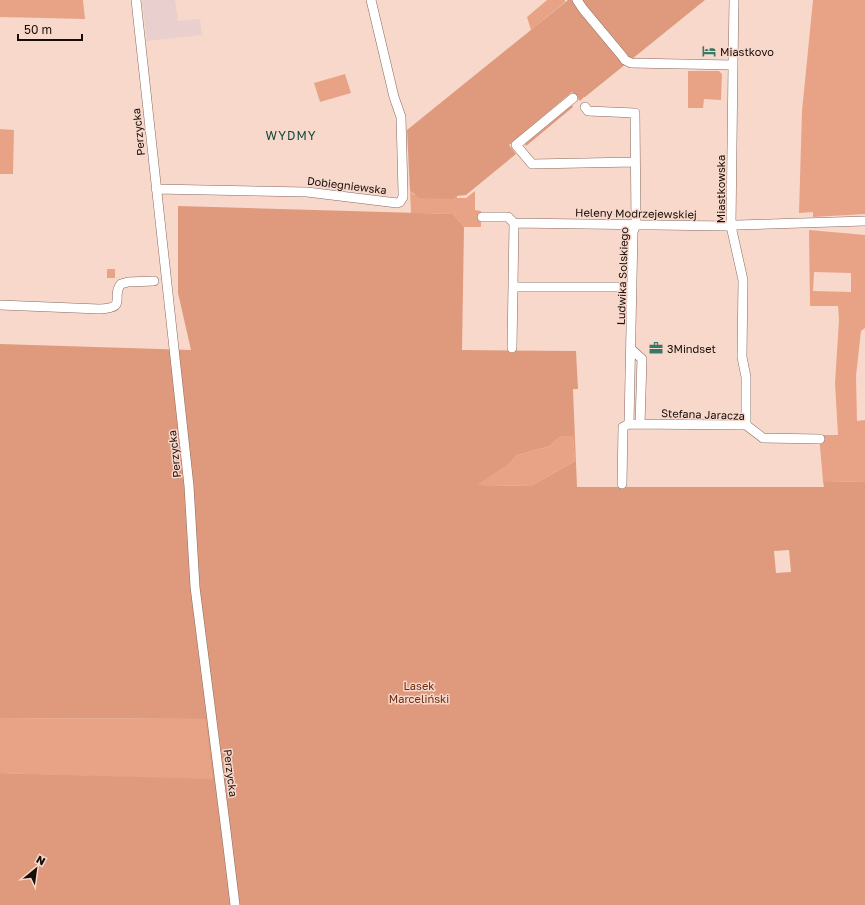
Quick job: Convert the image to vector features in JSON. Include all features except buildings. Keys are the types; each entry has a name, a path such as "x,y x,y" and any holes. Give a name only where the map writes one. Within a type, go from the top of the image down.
{"street":[{"name":"Perzycka","path":"136,0 189,486 195,587 235,905"},
{"name":"Dobiegniewska","path":"156,188 307,192 397,203 400,202 403,197 401,117 394,97 371,0"},
{"path":"577,0 625,60 631,63 733,65"},
{"name":"Miastkowska","path":"734,0 730,226 743,280 742,357 746,377 746,425"},
{"path":"573,98 516,146 532,164 635,162"},
{"name":"Ludwika Solskiego","path":"585,107 588,111 635,112 636,224 633,232 629,424 623,427 622,484"},
{"name":"Heleny Modrzejewskiej","path":"482,216 508,217 514,223 730,226 865,221"},
{"path":"512,348 514,223"},
{"path":"0,305 109,309 116,304 118,289 121,284 128,282 154,281"},
{"path":"513,287 632,287"},
{"path":"631,349 642,359 640,424"},
{"name":"Stefana Jaracza","path":"629,424 746,425 763,438 820,439"}],"shaded area":[{"path":"0,0 83,0 85,19 0,17"},
{"path":"142,0 175,0 178,21 200,19 202,35 147,41"},
{"path":"547,0 565,0 565,2 531,30 527,17"},
{"path":"813,0 865,0 865,214 813,217 813,212 799,213 802,111"},
{"path":"688,71 719,71 722,74 721,100 704,99 703,108 688,108"},
{"path":"345,74 351,93 320,102 314,83"},
{"path":"0,129 14,130 13,174 0,174"},
{"path":"410,191 414,195 457,196 457,198 466,198 475,191 475,210 481,211 481,227 464,227 453,214 411,213"},
{"path":"809,230 865,235 865,328 861,331 856,376 857,421 865,420 865,482 823,481 819,435 838,435 835,383 839,320 838,306 810,306","holes":["814,272 851,273 851,292 813,291"]},
{"path":"107,269 115,269 115,278 107,278"},
{"path":"562,436 573,436 575,461 531,486 476,485 508,465 516,456 550,446"},
{"path":"0,718 207,719 212,780 0,773"}],"green space":[{"path":"568,0 705,0 580,101 572,92 509,145 516,154 466,195 457,196 453,199 419,198 410,191 407,130"},
{"path":"572,105 573,107 526,146 525,144"},
{"name":"Lasek Marceliński","path":"178,206 453,214 464,227 462,350 576,351 578,389 573,390 577,487 824,487 823,481 865,482 865,905 0,905 0,773 212,779 206,719 0,718 0,344 191,350 178,293","holes":["562,436 573,436 575,461 531,486 477,485 508,465 516,456 550,446","789,550 791,572 776,573 774,551"]}],"place":[{"name":"Miastkovo","path":"709,51"},
{"name":"3Mindset","path":"656,348"}],"district":[{"name":"WYDMY","path":"291,135"}]}
